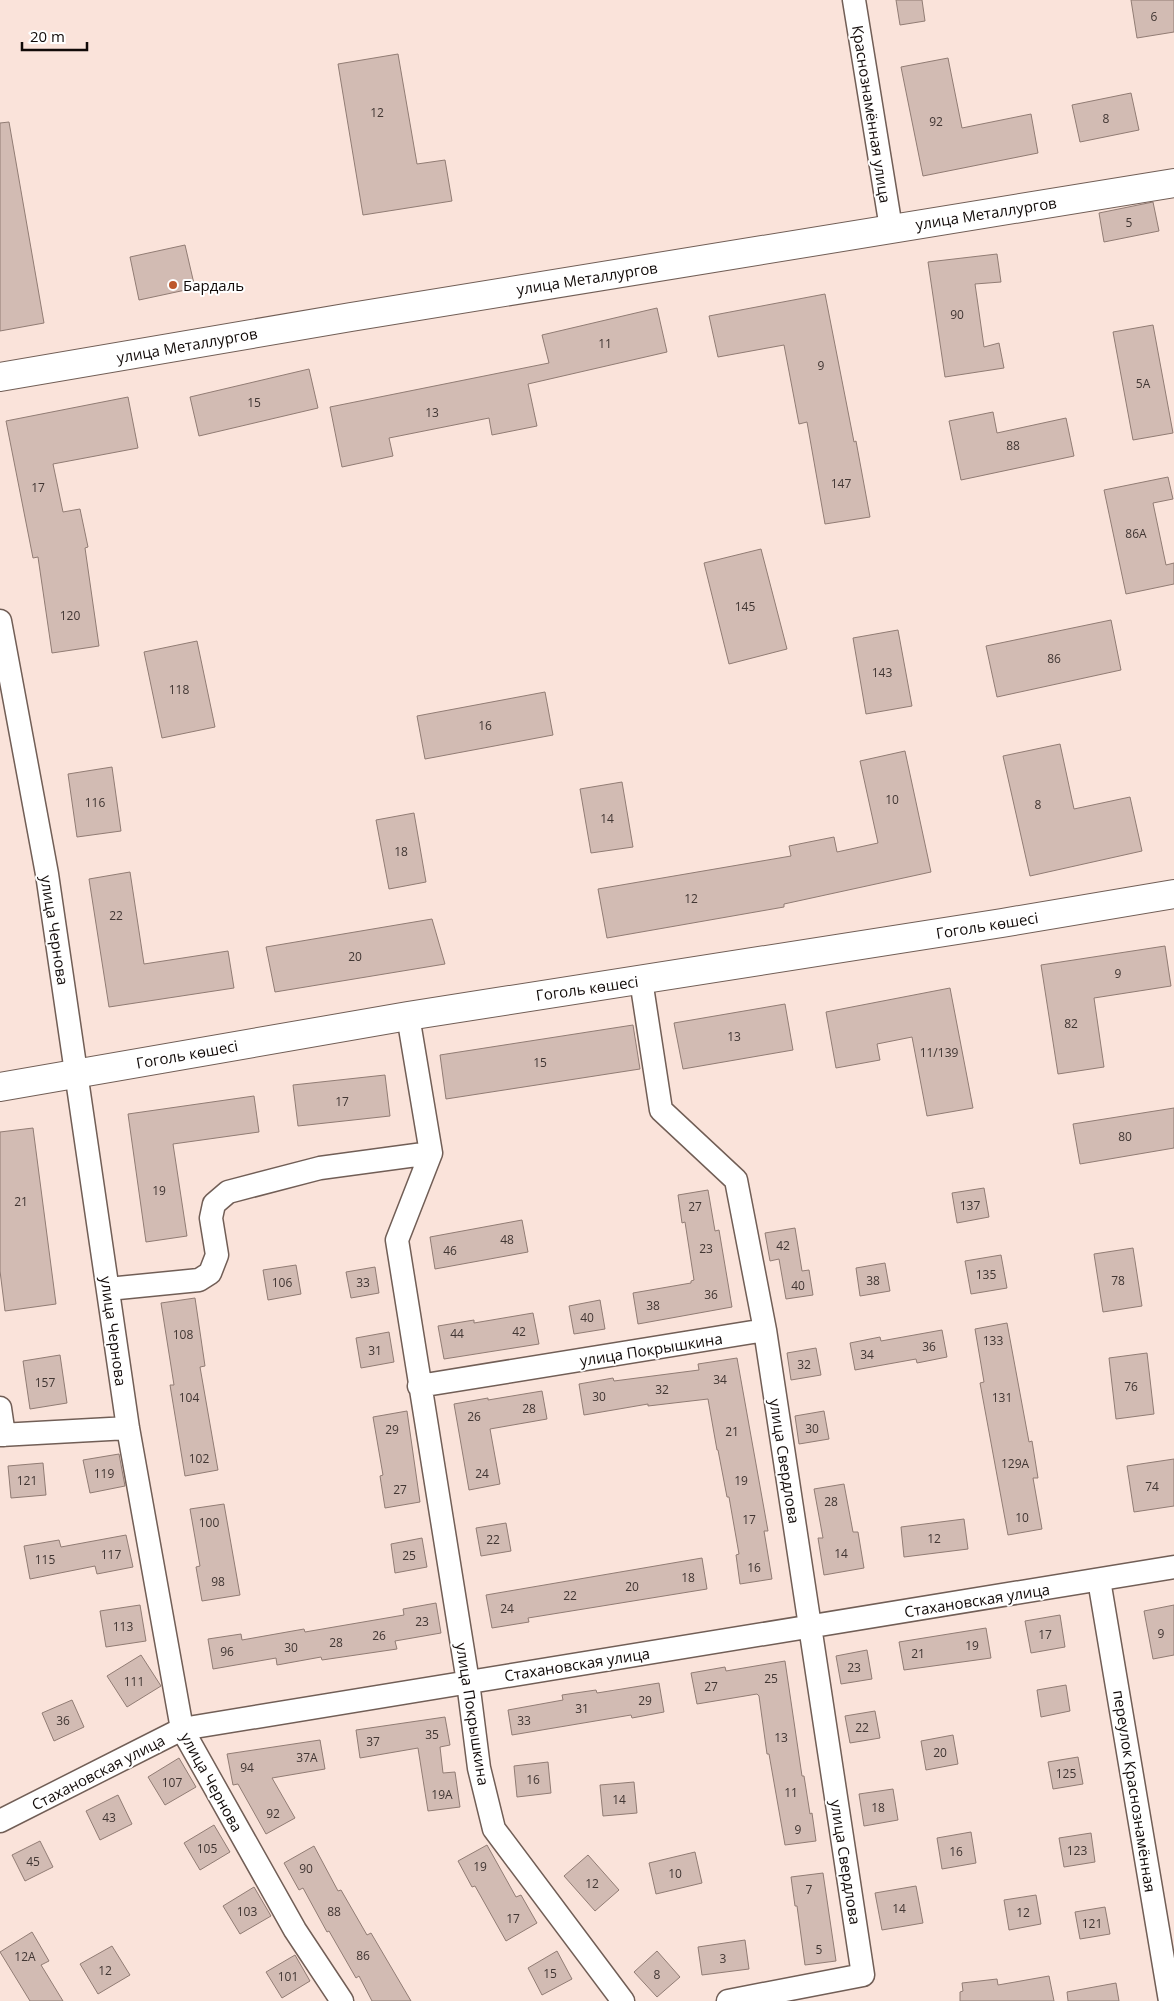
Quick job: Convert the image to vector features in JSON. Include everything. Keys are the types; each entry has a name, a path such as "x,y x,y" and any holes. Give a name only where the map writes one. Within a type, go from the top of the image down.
{"main road":[{"name":"улица Металлургов","path":"0,377 891,228 1174,183"},
{"name":"Гоголь көшесі","path":"0,1087 408,1016 1174,894"}],"street":[{"name":"Краснознамённая улица","path":"854,0 891,228"},
{"name":"улица Чернова","path":"0,621 47,874 128,1428 182,1729 295,1930 342,2001"},
{"name":"улица Свердлова","path":"641,980 660,1110 736,1180 765,1330 863,1975 728,2001"},
{"path":"108,1289 199,1280 210,1272 217,1255 211,1218 214,1204 228,1192 320,1168 431,1153 408,1016"},
{"name":"улица Покрышкина","path":"431,1153 397,1240 468,1682 479,1768 494,1829 623,2001"},
{"name":"улица Покрышкина","path":"420,1386 765,1330"},
{"path":"0,1408 2,1435 128,1428"},
{"name":"Стахановская улица","path":"0,1821 182,1729 1174,1567"},
{"name":"переулок Краснознамённая","path":"1099,1580 1170,2001"}],"building":[{"path":"896,0 922,0 925,21 900,25"},
{"path":"1131,0 1174,0 1174,32 1137,38"},
{"path":"398,54 417,164 445,160 452,201 363,215 338,64"},
{"path":"948,58 962,128 1031,114 1038,153 923,176 901,67"},
{"path":"1131,93 1139,130 1080,142 1072,105"},
{"path":"9,122 44,323 0,331 0,123"},
{"path":"1153,202 1159,231 1104,242 1099,213"},
{"path":"185,245 195,288 139,300 130,257"},
{"path":"997,254 1001,282 975,284 984,347 999,343 1004,368 945,377 928,262"},
{"path":"825,294 870,517 825,524 807,422 799,424 784,345 718,357 709,316"},
{"path":"657,308 667,352 528,384 537,426 492,435 489,418 389,438 393,456 342,467 330,407 549,363 542,335"},
{"path":"1153,325 1173,433 1133,440 1113,332"},
{"path":"309,369 318,408 199,436 190,397"},
{"path":"128,397 138,448 53,464 63,512 80,509 88,547 85,548 99,646 52,653 38,557 33,558 6,421"},
{"path":"993,412 997,433 1066,418 1074,456 961,480 949,421"},
{"path":"1168,477 1173,499 1153,503 1166,565 1174,563 1174,584 1126,594 1104,490"},
{"path":"761,549 787,649 729,664 704,563"},
{"path":"1111,620 1121,670 997,697 986,646"},
{"path":"898,630 912,706 866,714 853,638"},
{"path":"197,641 215,727 162,738 144,652"},
{"path":"545,692 553,735 425,759 417,716"},
{"path":"1060,744 1074,809 1130,797 1142,851 1030,876 1003,756"},
{"path":"905,751 931,872 784,904 784,907 607,938 598,889 791,856 789,846 834,837 837,852 878,843 860,761"},
{"path":"112,767 121,831 77,837 68,774"},
{"path":"622,782 633,847 591,853 580,789"},
{"path":"414,813 426,882 389,889 376,820"},
{"path":"130,872 144,964 228,951 234,988 109,1007 89,879"},
{"path":"432,919 445,964 275,992 266,947"},
{"path":"1165,946 1171,986 1094,998 1104,1067 1058,1074 1041,965"},
{"path":"950,988 973,1108 927,1116 912,1037 877,1044 880,1060 836,1068 826,1012"},
{"path":"785,1004 793,1050 683,1069 674,1023"},
{"path":"633,1025 640,1069 446,1099 440,1055"},
{"path":"385,1075 390,1116 298,1126 293,1085"},
{"path":"254,1096 259,1132 173,1144 187,1236 146,1242 128,1114"},
{"path":"1174,1108 1174,1148 1080,1164 1073,1124"},
{"path":"33,1128 56,1304 5,1311 0,1271 0,1132"},
{"path":"984,1188 989,1217 957,1223 952,1193"},
{"path":"708,1190 715,1231 719,1230 732,1307 638,1324 633,1293 691,1283 694,1280 685,1222 682,1223 678,1195"},
{"path":"522,1220 528,1252 435,1269 430,1237"},
{"path":"795,1228 802,1271 809,1270 813,1295 786,1299 779,1259 770,1261 765,1233"},
{"path":"1133,1248 1142,1306 1103,1312 1094,1254"},
{"path":"1001,1255 1007,1288 971,1294 965,1261"},
{"path":"885,1263 890,1291 860,1296 856,1268"},
{"path":"296,1265 301,1294 268,1300 263,1270"},
{"path":"375,1267 379,1293 351,1298 346,1272"},
{"path":"195,1298 205,1366 200,1367 218,1470 185,1476 170,1385 174,1385 161,1303"},
{"path":"600,1300 605,1329 574,1334 569,1306"},
{"path":"533,1313 539,1344 444,1359 438,1326 474,1320 474,1323"},
{"path":"1007,1323 1029,1442 1032,1441 1038,1478 1033,1478 1042,1529 1008,1535 980,1383 984,1382 975,1329"},
{"path":"942,1330 947,1357 917,1363 916,1359 855,1370 850,1343 880,1337 881,1341"},
{"path":"389,1332 394,1362 361,1368 356,1338"},
{"path":"816,1348 821,1375 791,1380 787,1353"},
{"path":"1147,1353 1154,1414 1116,1419 1109,1358"},
{"path":"60,1355 67,1403 30,1409 23,1361"},
{"path":"737,1358 768,1531 764,1531 772,1579 740,1584 736,1555 739,1554 708,1399 648,1406 648,1404 584,1415 579,1384 613,1378 614,1381 699,1370 698,1364"},
{"path":"542,1391 547,1419 490,1429 500,1484 469,1490 454,1404"},
{"path":"407,1411 420,1502 385,1508 380,1476 383,1475 373,1417"},
{"path":"824,1411 829,1439 799,1444 795,1416"},
{"path":"119,1454 125,1486 90,1493 83,1460"},
{"path":"1174,1459 1174,1506 1134,1512 1127,1466"},
{"path":"43,1463 46,1495 11,1498 8,1466"},
{"path":"844,1484 853,1532 858,1532 864,1568 824,1575 818,1538 823,1538 814,1489"},
{"path":"224,1504 240,1595 202,1601 196,1567 200,1566 190,1509"},
{"path":"964,1519 968,1549 904,1557 901,1527"},
{"path":"506,1523 511,1551 481,1556 476,1528"},
{"path":"126,1535 133,1567 97,1574 95,1566 30,1579 24,1546 59,1540 61,1547"},
{"path":"422,1538 427,1567 395,1573 391,1544"},
{"path":"702,1558 707,1589 528,1618 529,1622 492,1628 486,1595"},
{"path":"436,1603 441,1633 395,1641 397,1649 322,1660 321,1657 277,1665 276,1658 213,1669 208,1639 241,1634 242,1640 304,1629 305,1632 404,1615 403,1609"},
{"path":"140,1605 146,1641 106,1647 100,1611"},
{"path":"1174,1605 1174,1655 1153,1659 1144,1611"},
{"path":"1060,1615 1065,1647 1031,1653 1025,1621"},
{"path":"986,1628 991,1658 904,1670 899,1642"},
{"path":"867,1650 872,1679 841,1684 836,1656"},
{"path":"141,1655 161,1686 127,1707 107,1676"},
{"path":"785,1661 802,1776 804,1776 810,1814 812,1813 816,1841 785,1845 769,1754 767,1754 759,1696 757,1694 697,1704 691,1673 725,1667 726,1671"},
{"path":"659,1683 664,1712 632,1718 631,1715 512,1735 508,1710 563,1700 562,1695 596,1690 597,1693"},
{"path":"1066,1685 1070,1711 1041,1717 1037,1690"},
{"path":"72,1700 84,1727 54,1741 42,1713"},
{"path":"875,1711 880,1738 850,1743 845,1716"},
{"path":"445,1717 450,1745 440,1747 443,1773 455,1772 460,1807 428,1811 418,1748 360,1758 356,1730"},
{"path":"953,1735 958,1764 926,1770 921,1741"},
{"path":"320,1740 325,1769 272,1778 295,1818 266,1834 238,1784 233,1785 227,1754"},
{"path":"1078,1757 1083,1784 1053,1789 1048,1762"},
{"path":"179,1758 196,1787 165,1805 148,1777"},
{"path":"548,1762 551,1793 517,1797 514,1766"},
{"path":"634,1782 637,1813 603,1816 600,1785"},
{"path":"893,1789 898,1820 864,1826 859,1794"},
{"path":"118,1795 132,1824 100,1840 86,1811"},
{"path":"214,1825 230,1852 200,1870 184,1843"},
{"path":"971,1832 976,1863 942,1869 937,1838"},
{"path":"1091,1833 1095,1862 1064,1867 1059,1838"},
{"path":"40,1841 53,1867 25,1881 12,1855"},
{"path":"487,1845 516,1897 521,1895 537,1923 506,1941 475,1886 472,1887 458,1861"},
{"path":"314,1846 338,1891 341,1890 367,1935 371,1933 411,2001 372,2001 359,1976 356,1978 329,1931 327,1932 303,1888 299,1890 284,1863"},
{"path":"695,1852 702,1883 656,1894 649,1863"},
{"path":"588,1855 619,1890 595,1911 564,1876"},
{"path":"823,1873 836,1961 805,1965 791,1877"},
{"path":"916,1886 923,1923 882,1930 875,1893"},
{"path":"254,1887 271,1916 240,1934 223,1906"},
{"path":"1036,1895 1041,1924 1009,1930 1004,1900"},
{"path":"1105,1907 1110,1934 1080,1939 1075,1912"},
{"path":"32,1932 49,1961 41,1965 63,2001 30,2001 0,1952"},
{"path":"745,1940 749,1969 702,1975 698,1947"},
{"path":"112,1946 130,1975 98,1994 80,1964"},
{"path":"557,1951 572,1979 542,1995 528,1968"},
{"path":"657,1951 680,1977 657,1997 634,1972"},
{"path":"295,1955 310,1981 282,1998 266,1972"},
{"path":"1049,1976 1054,2001 960,2001 960,1992 963,1991 962,1983 997,1979 998,1985"},
{"path":"1116,1983 1119,2001 1068,2001 1067,1992"}],"place":[{"name":"Бардаль","path":"173,285"}]}
